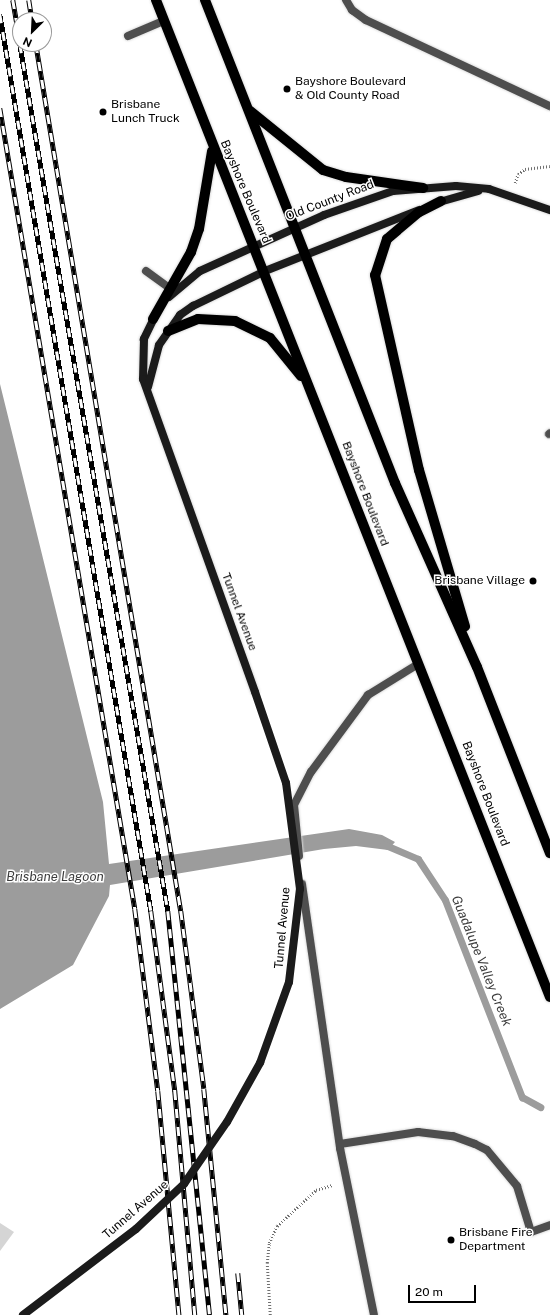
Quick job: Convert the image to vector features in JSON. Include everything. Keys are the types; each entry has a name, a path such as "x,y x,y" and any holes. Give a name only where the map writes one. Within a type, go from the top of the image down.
{"main road":[{"name":"Bayshore Boulevard","path":"156,0 212,149 265,271 550,997"},
{"path":"206,0 395,483 477,667 550,853"},
{"path":"248,110 323,170 346,177 423,188"},
{"path":"153,319 168,287 191,252 199,229 212,149"},
{"path":"441,201 419,212 387,239 378,257 375,275 419,470 477,667"},
{"path":"168,331 182,323 204,319 235,321 253,327 283,351 310,387"}],"street":[{"path":"346,0 352,10 366,20 550,106"},
{"path":"128,36 164,21"},
{"name":"Old County Road","path":"254,246 362,199 423,188 489,189 512,195 550,210"},
{"name":"Old County Road","path":"265,271 441,201 489,189"},
{"name":"Tunnel Avenue","path":"23,1315 136,1229 184,1184 227,1122 260,1063 289,982 300,889 286,783 148,391 140,359 153,319 180,285 254,246"},
{"path":"146,271 168,287"},
{"name":"Tunnel Avenue","path":"148,391 151,365 168,331 180,315 193,306 265,271"},
{"path":"374,1315 340,1144 304,901 294,805 312,772 368,695 418,664"},
{"path":"340,1144 418,1132 453,1136 475,1144 487,1150 517,1186 532,1232 550,1225"}],"path":[{"path":"512,195 518,174 550,166"},
{"path":"270,1315 267,1263 269,1243 277,1226 316,1190 347,1180"}],"shaded area":[{"path":"0,1223 14,1232 0,1251"}],"water":[{"name":"Brisbane Lagoon","path":"0,384 103,802 109,864 349,829 382,835 395,842 388,850 356,846 324,849 110,885 109,896 73,965 0,1009"}],"waterway":[{"name":"Guadalupe Valley Creek","path":"383,844 418,859 445,900 522,1097 540,1107"}],"railway":[{"path":"13,0 15,12"},
{"path":"29,0 31,12"},
{"path":"0,14 151,911 175,1091 195,1315"},
{"path":"21,52 168,911 210,1315"},
{"path":"37,52 181,911 204,1089 226,1315"},
{"path":"0,108 135,909 158,1091 179,1315"},
{"path":"238,1273 242,1315"}],"place":[{"name":"Bayshore Boulevard & Old County Road","path":"287,89"},
{"name":"Brisbane Lunch Truck","path":"103,112"},
{"name":"Brisbane Village","path":"533,581"},
{"name":"Brisbane Fire Department","path":"451,1240"}]}
